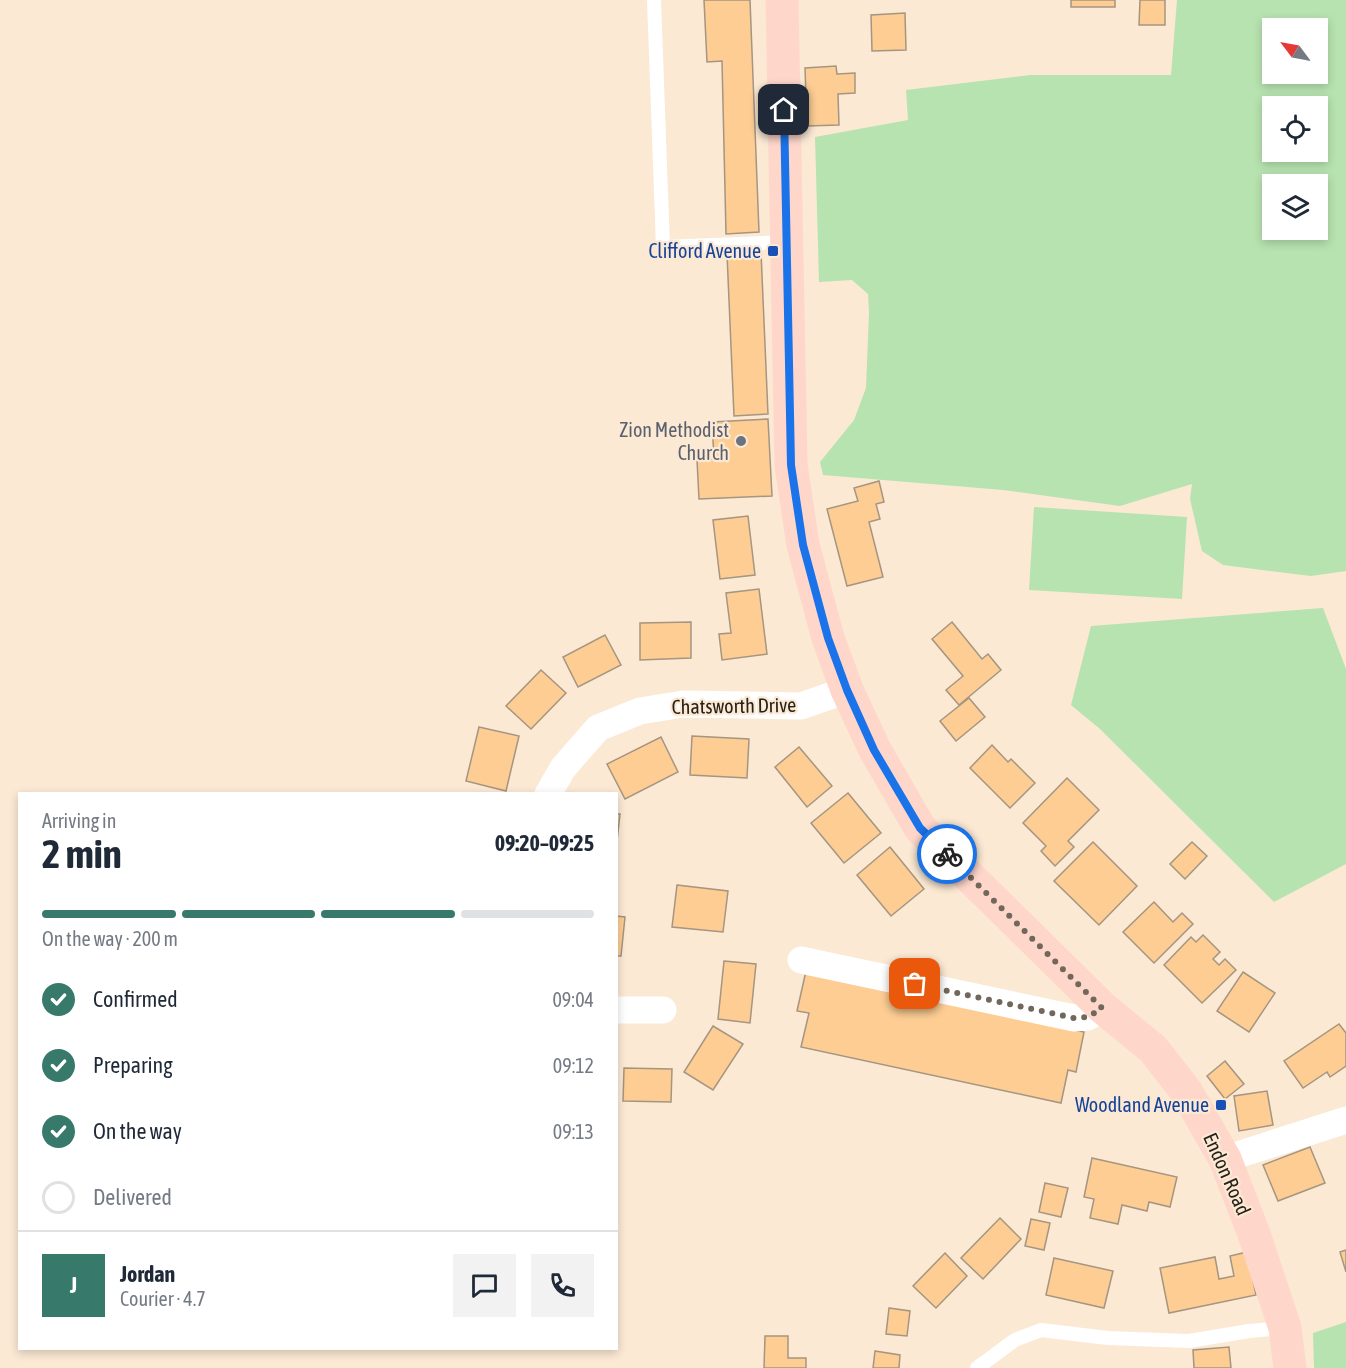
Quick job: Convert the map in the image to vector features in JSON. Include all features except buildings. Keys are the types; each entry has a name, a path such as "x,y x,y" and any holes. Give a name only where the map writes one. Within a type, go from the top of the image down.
{"main road":[{"name":"Endon Road","path":"782,0 791,465 803,545 828,638 847,690 874,750 920,828 1102,1008 1153,1050 1186,1090 1225,1159 1254,1234 1285,1328 1290,1368"}],"street":[{"name":"Chatsworth Drive","path":"549,792 563,768 598,728 640,711 683,704 801,706 847,690"},
{"path":"801,960 1074,1018 1088,1017 1102,1008"},
{"path":"618,1010 663,1010"},
{"path":"1225,1159 1346,1120"}],"lane":[{"path":"654,0 663,247 787,242"},
{"path":"977,1368 1015,1340 1041,1330 1108,1338 1189,1341 1249,1331 1285,1328"}],"green space":[{"path":"1177,0 1346,0 1346,571 1311,576 1223,565 1202,551 1190,499 1192,484 1120,506 1003,490 823,475 820,462 854,420 866,388 869,312 868,294 852,280 819,282 815,137 908,120 906,90 1031,75 1171,75"},
{"path":"1034,507 1187,517 1182,599 1029,590"},
{"path":"1323,608 1346,669 1346,864 1274,902 1100,729 1071,705 1091,626"},
{"path":"1346,1322 1346,1368 1314,1368 1313,1333"}],"way so far":[{"path":"915,984 1074,1018 1088,1017 1102,1008 947,854"}],"place":[{"name":"Clifford Avenue","path":"773,251"},
{"name":"Zion Methodist Church","path":"741,441"},
{"name":"Woodland Avenue","path":"1221,1105"}],"route":[{"path":"784,110 791,465 803,545 828,638 847,690 874,750 920,828 947,854"}]}
